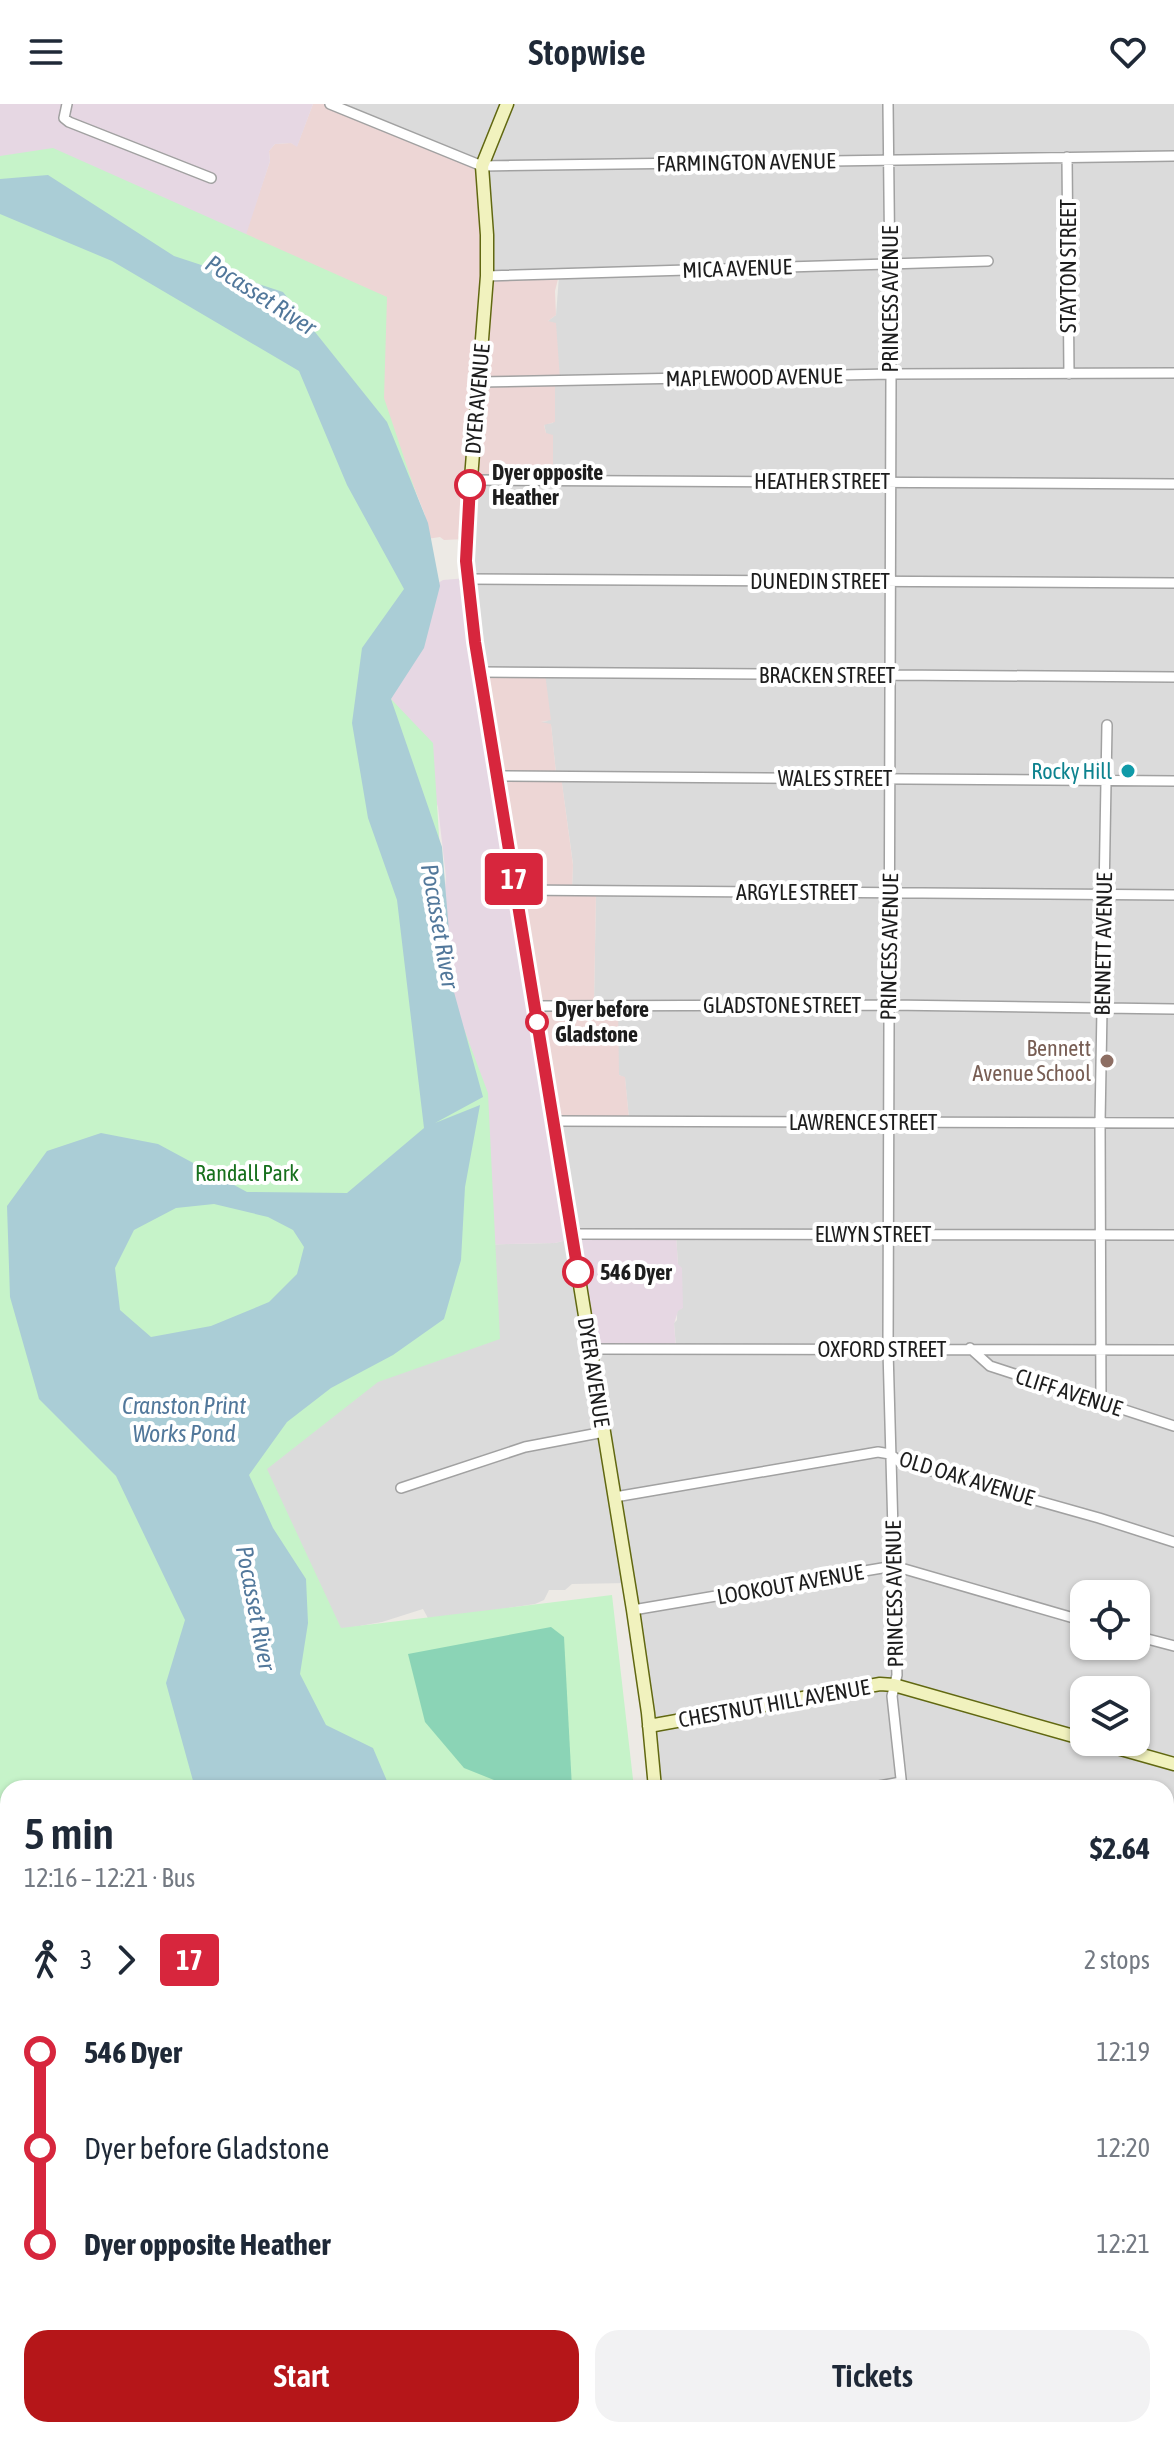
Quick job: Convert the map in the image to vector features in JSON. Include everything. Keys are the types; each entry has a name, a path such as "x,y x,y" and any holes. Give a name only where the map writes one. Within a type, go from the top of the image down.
{"main road":[{"name":"DYER AVENUE","path":"507,104 482,166 487,276 466,542 467,579 633,1610 654,1780"},
{"name":"CHESTNUT HILL AVENUE","path":"649,1726 880,1684 894,1685 1070,1735"},
{"path":"1146,1756 1174,1764"}],"street":[{"path":"67,104 64,115 69,122 211,178"},
{"name":"FARMINGTON AVENUE","path":"330,104 482,166 1174,156"},
{"name":"PRINCESS AVENUE","path":"888,104 891,374 888,1350 897,1675 892,1696 901,1780"},
{"name":"STAYTON STREET","path":"1067,157 1069,374"},
{"name":"MICA AVENUE","path":"487,276 988,261"},
{"name":"MAPLEWOOD AVENUE","path":"478,382 891,374 1174,373"},
{"name":"HEATHER STREET","path":"471,480 1174,484"},
{"name":"DUNEDIN STREET","path":"467,579 1174,583"},
{"name":"BRACKEN STREET","path":"480,672 1174,677"},
{"name":"BENNETT AVENUE","path":"1101,1402 1100,1123 1107,725"},
{"name":"WALES STREET","path":"497,776 1174,781"},
{"name":"ARGYLE STREET","path":"516,890 1174,895"},
{"name":"GLADSTONE STREET","path":"535,1006 889,1005 1174,1009"},
{"name":"LAWRENCE STREET","path":"553,1121 1174,1123"},
{"name":"ELWYN STREET","path":"572,1234 1174,1235"},
{"name":"CLIFF AVENUE","path":"970,1348 990,1366 1174,1426"},
{"name":"OXFORD STREET","path":"590,1349 1174,1350"},
{"path":"401,1488 525,1447 604,1432"},
{"name":"OLD OAK AVENUE","path":"615,1497 878,1452 890,1454 900,1462 1174,1542"},
{"name":"LOOKOUT AVENUE","path":"633,1610 894,1566 1070,1617"},
{"path":"1150,1640 1174,1646"}],"shaded area":[{"path":"0,104 313,104 297,147 291,143 275,144 269,151 270,161 244,241 0,169"},
{"path":"313,104 332,104 483,165 488,275 559,275 555,291 556,315 548,321 556,323 560,379 555,382 555,422 544,425 546,433 553,435 553,479 473,479 466,539 427,539 425,515 405,465 241,247 270,161 269,151 275,144 291,143 297,146"},
{"path":"332,104 1174,104 1174,1780 654,1780 628,1583 572,1584 565,1590 549,1590 544,1600 535,1604 429,1620 423,1609 382,1622 326,1632 252,1488 273,1437 466,1245 555,1243 571,1239 676,1347 676,1235 575,1233 554,1124 629,1119 625,1078 619,1075 594,1004 596,892 572,889 573,864 561,777 556,773 551,725 536,724 548,721 485,671 467,578 471,481 546,433 544,424 553,423 548,321 556,315 559,276 488,276"},
{"path":"467,578 571,1231 676,1235 678,1264 682,1268 683,1308 678,1311 674,1324 676,1348 592,1348 571,1239 555,1243 466,1245 455,1009 443,908 446,877 438,807 425,775 400,747 389,691 438,583"},
{"path":"481,672 545,673 551,720 541,722 551,724 556,773 561,776 573,865 572,888 596,892 594,1003 618,1005 619,1075 625,1077 629,1119 554,1120"}],"green space":[{"name":"Randall Park","path":"53,148 387,297 384,398 430,535 435,606 391,699 433,743 449,989 488,1093 500,1339 378,1382 267,1469 341,1628 612,1595 633,1780 0,1780 0,156"},
{"path":"551,1627 564,1637 572,1780 494,1780 464,1768 425,1722 408,1654"}],"water":[{"name":"Cranston Print Works Pond","path":"48,175 174,256 283,292 387,422 428,523 440,586 424,648 391,699 442,847 454,992 483,1097 435,1123 480,1105 465,1187 461,1260 444,1319 393,1355 331,1388 287,1422 249,1475 273,1528 306,1579 308,1623 300,1674 326,1725 373,1748 387,1780 193,1780 166,1683 185,1620 116,1476 39,1399 10,1297 7,1206 47,1151 101,1133 158,1144 247,1192 347,1193 424,1128 397,900 368,818 352,723 362,648 404,589 347,485 299,371 112,261 0,214 0,179","holes":["214,1204 268,1217 293,1230 304,1247 297,1274 269,1302 211,1326 151,1337 120,1310 115,1268 134,1230 176,1208"]}],"bus line":[{"name":"17","path":"470,485 466,561 475,642 578,1272"}],"place":[{"name":"Dyer opposite Heather","path":"470,485"},
{"name":"Rocky Hill","path":"1128,771"},
{"name":"Dyer before Gladstone","path":"537,1022"},
{"name":"Bennett Avenue School","path":"1107,1061"},
{"name":"546 Dyer","path":"578,1272"}],"water label":[{"name":"Pocasset River","path":"261,295"},
{"name":"Pocasset River","path":"440,926"},
{"name":"Pocasset River","path":"256,1608"}]}
